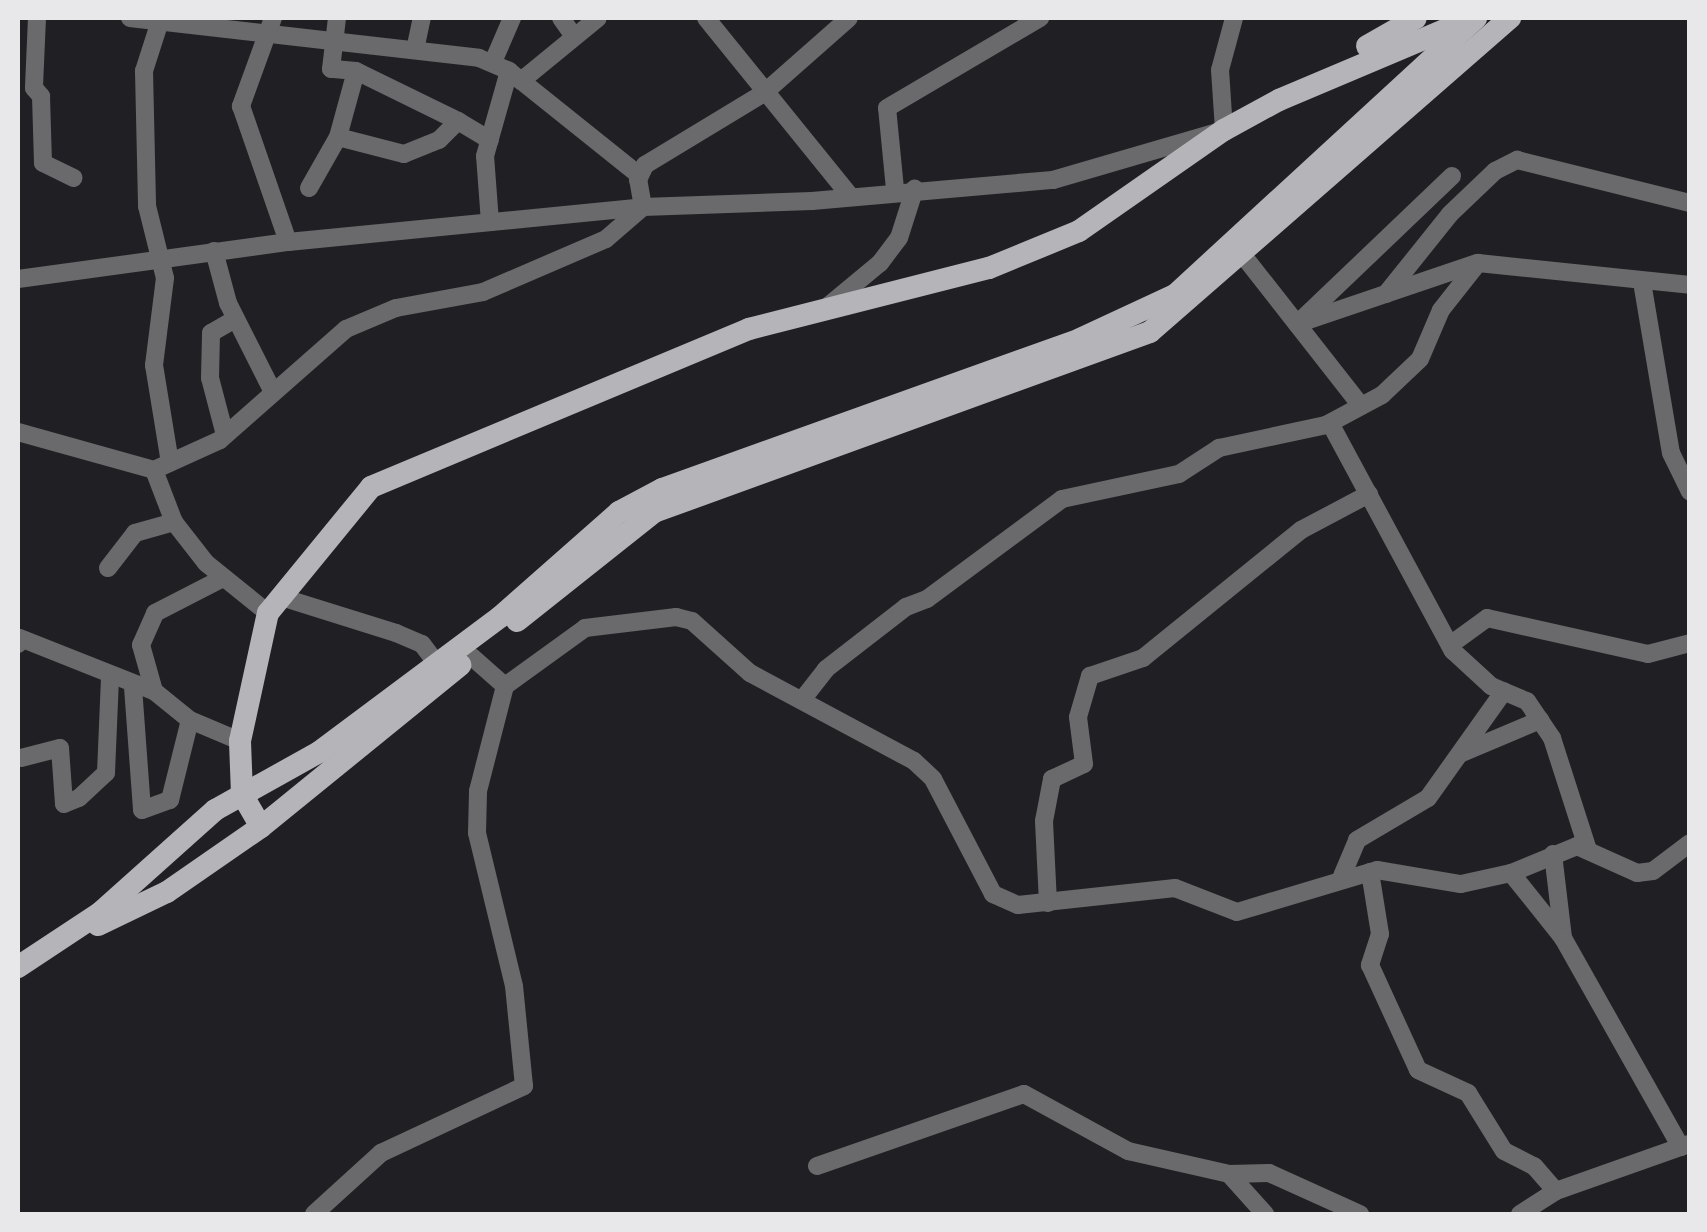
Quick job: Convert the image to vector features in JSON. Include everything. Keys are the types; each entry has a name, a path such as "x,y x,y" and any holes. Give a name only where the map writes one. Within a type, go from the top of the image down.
{"main road":[{"path":"261,827 242,794 240,746 274,605 371,488 749,329 988,268 1079,231 1224,130 1416,18"},
{"path":"1279,100 1477,18"},
{"path":"18,967 101,912 242,794 319,752 437,664 619,512 662,489 869,419 1175,295 1477,18"},
{"path":"45,949 168,892 261,827 654,512 854,444 1150,332 1510,18"},
{"path":"240,746 267,778 283,808"}],"street":[{"path":"37,18 34,88 41,96 43,163 74,178"},
{"path":"130,18 270,25 333,41 415,50 508,72 638,174 642,207"},
{"path":"337,18 331,69 356,70 490,140"},
{"path":"415,50 422,18"},
{"path":"490,222 490,140 508,72 512,18"},
{"path":"561,18 573,36"},
{"path":"508,72 598,18"},
{"path":"706,18 851,197"},
{"path":"638,174 764,93 848,18"},
{"path":"895,190 887,108 1040,18"},
{"path":"19,282 288,242 642,207 851,197 916,188 1054,180 1224,130 1220,70 1234,18"},
{"path":"160,19 144,71 147,206 161,258 154,365 162,467 174,522 224,578 274,605 396,632 422,644 437,664"},
{"path":"270,25 241,106 288,242"},
{"path":"309,188 338,137 356,70"},
{"path":"338,137 404,154 439,140 458,121"},
{"path":"1385,294 1450,214 1495,171 1517,160 1690,203"},
{"path":"1298,324 1452,176"},
{"path":"827,307 889,250 916,188"},
{"path":"18,432 162,467 225,435 346,329 396,308 483,292 606,239 642,207"},
{"path":"214,251 235,319 272,390"},
{"path":"1242,254 1361,406"},
{"path":"1298,324 1478,262 1548,265 1642,282 1690,286"},
{"path":"802,700 826,669 906,607 927,599 1062,499 1178,474 1219,448 1330,423 1361,406 1420,359 1441,310 1478,262"},
{"path":"1642,282 1671,452 1690,492"},
{"path":"225,435 210,378 212,333 235,319"},
{"path":"1330,423 1450,645 1504,691 1526,701 1552,738 1588,850"},
{"path":"1048,904 1044,821 1052,779 1084,764 1078,717 1090,676 1143,658 1301,530 1368,494"},
{"path":"108,568 135,533 174,522"},
{"path":"154,691 141,646 155,613 224,578"},
{"path":"314,1214 380,1153 524,1086 514,986 477,833 478,791 505,686 585,628 676,617 692,621 750,673 914,761 932,779 993,894 1018,905 1048,904 1076,895 1175,888 1237,912 1342,876 1370,872 1460,884 1511,873 1554,854 1588,850 1637,874 1653,871 1690,843"},
{"path":"1450,645 1487,618 1648,654 1690,643"},
{"path":"18,644 20,638 133,687 154,691 190,720 240,746"},
{"path":"471,656 505,686"},
{"path":"19,754 60,748 64,804 79,798 106,773 110,677"},
{"path":"133,687 142,810 170,800 190,720"},
{"path":"1342,876 1357,840 1428,798 1504,691"},
{"path":"1462,753 1540,720"},
{"path":"1554,854 1563,938"},
{"path":"1370,872 1380,934 1370,964 1418,1070 1468,1093 1504,1151 1534,1166 1556,1191"},
{"path":"1511,873 1563,938 1685,1145 1556,1191 1520,1214"},
{"path":"816,1166 1024,1094 1128,1151 1228,1174 1269,1173 1360,1214"},
{"path":"1228,1174 1265,1214"}]}
